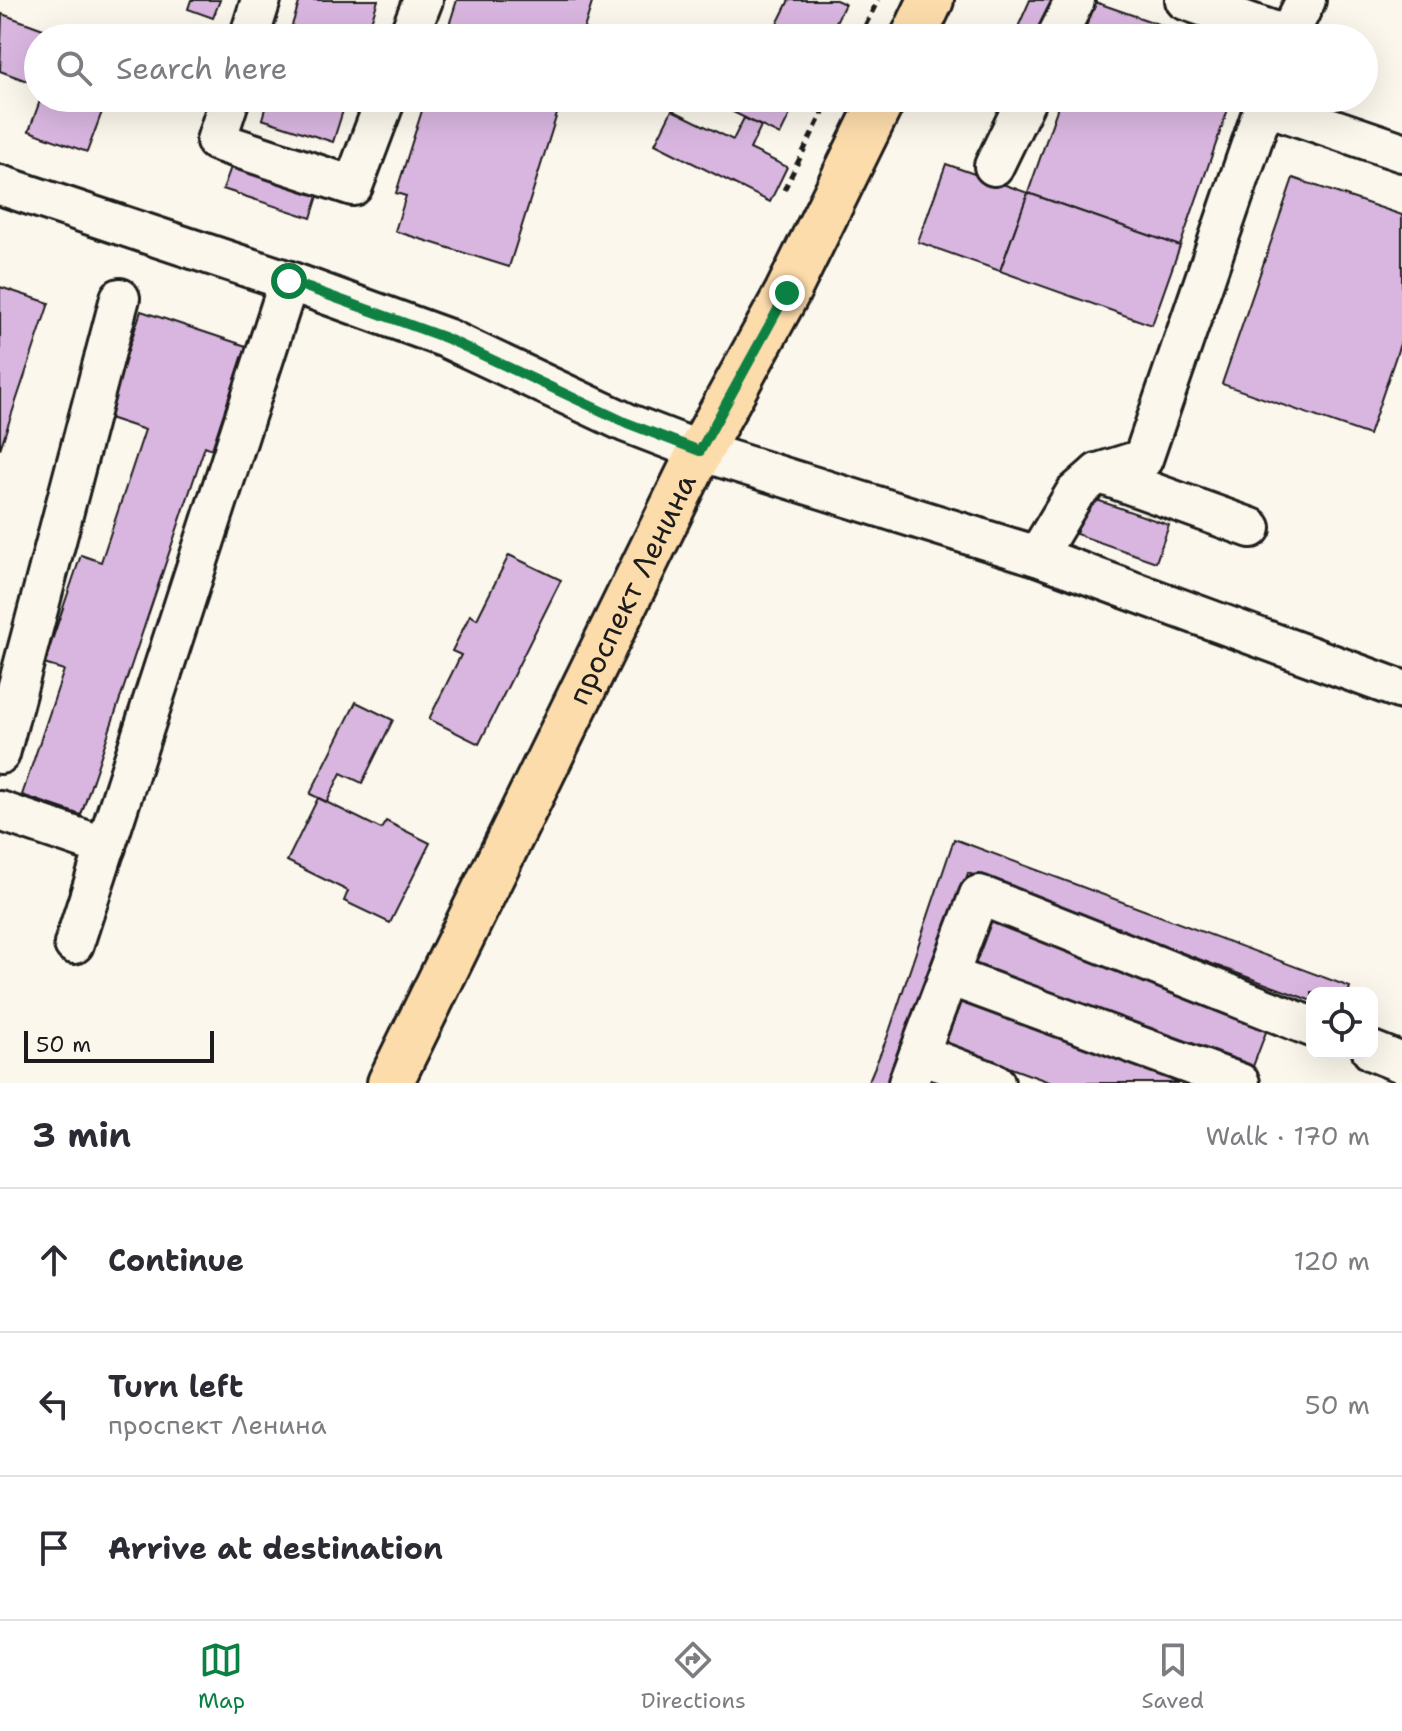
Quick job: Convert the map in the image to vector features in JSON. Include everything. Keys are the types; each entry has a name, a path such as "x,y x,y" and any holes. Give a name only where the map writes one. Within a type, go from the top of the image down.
{"main road":[{"path":"920,24 931,0"},
{"name":"проспект Ленина","path":"390,1083 700,451 787,293 876,112"}],"street":[{"path":"253,24 261,0"},
{"path":"414,24 423,0"},
{"path":"1063,24 1075,0"},
{"path":"1185,0 1251,24"},
{"path":"1294,24 1306,0"},
{"path":"225,112 216,141 353,186 381,112"},
{"path":"994,166 1020,112"},
{"path":"1037,556 1075,493 1098,473 1143,459 1262,112"},
{"path":"1292,112 1402,152"},
{"path":"0,185 289,281 446,338 627,423 700,451 1037,556 1402,690"},
{"path":"74,944 289,281"},
{"path":"0,754 120,298"},
{"path":"1098,473 1251,528"},
{"path":"0,811 106,847"},
{"path":"995,1083 913,1069 979,895 1306,1025"},
{"path":"949,976 1240,1083"},
{"path":"1378,1054 1402,1065 1383,1083"}],"path":[{"path":"866,24 878,0"},
{"path":"784,190 822,112"}],"building":[{"path":"191,0 220,0 213,18 188,9"},
{"path":"300,0 378,0 370,24 292,24"},
{"path":"457,0 593,0 585,24 449,24"},
{"path":"789,0 836,0 845,4 835,24 777,24"},
{"path":"1030,0 1058,0 1048,24 1019,24"},
{"path":"1095,2 1158,24 1087,24"},
{"path":"2,14 30,24 24,24 24,80 0,71"},
{"path":"36,112 102,112 87,152 29,131"},
{"path":"264,112 343,112 333,142 262,119"},
{"path":"422,112 558,112 509,267 395,231 406,196 396,193"},
{"path":"671,112 733,140 744,118 761,126 750,149 787,167 770,202 655,144"},
{"path":"733,112 791,112 780,135"},
{"path":"1056,112 1227,112 1180,246 1028,193"},
{"path":"946,164 1028,193 1000,271 918,242"},
{"path":"231,167 318,196 311,218 223,189"},
{"path":"1293,178 1402,215 1402,338 1369,435 1222,384"},
{"path":"1028,193 1180,246 1152,325 1000,271"},
{"path":"0,287 49,303 0,449"},
{"path":"141,311 246,346 212,449 205,446 81,815 22,795 64,670 44,664 81,555 101,562 145,430 106,417"},
{"path":"1088,497 1169,525 1156,562 1076,534"},
{"path":"509,555 561,580 479,744 429,719 461,655 452,651 470,615 477,619"},
{"path":"356,702 393,720 362,783 341,773 327,802 310,794"},
{"path":"318,798 381,829 386,821 430,843 390,923 344,901 348,891 287,861"},
{"path":"954,839 1350,987 1306,987 1306,999 968,873 896,1083 868,1083 887,1038"},
{"path":"985,918 1269,1024 1252,1069 968,962"},
{"path":"956,995 1200,1083 1052,1083 939,1042"}],"route":[{"path":"289,281 446,338 627,423 700,451 787,293"}]}
